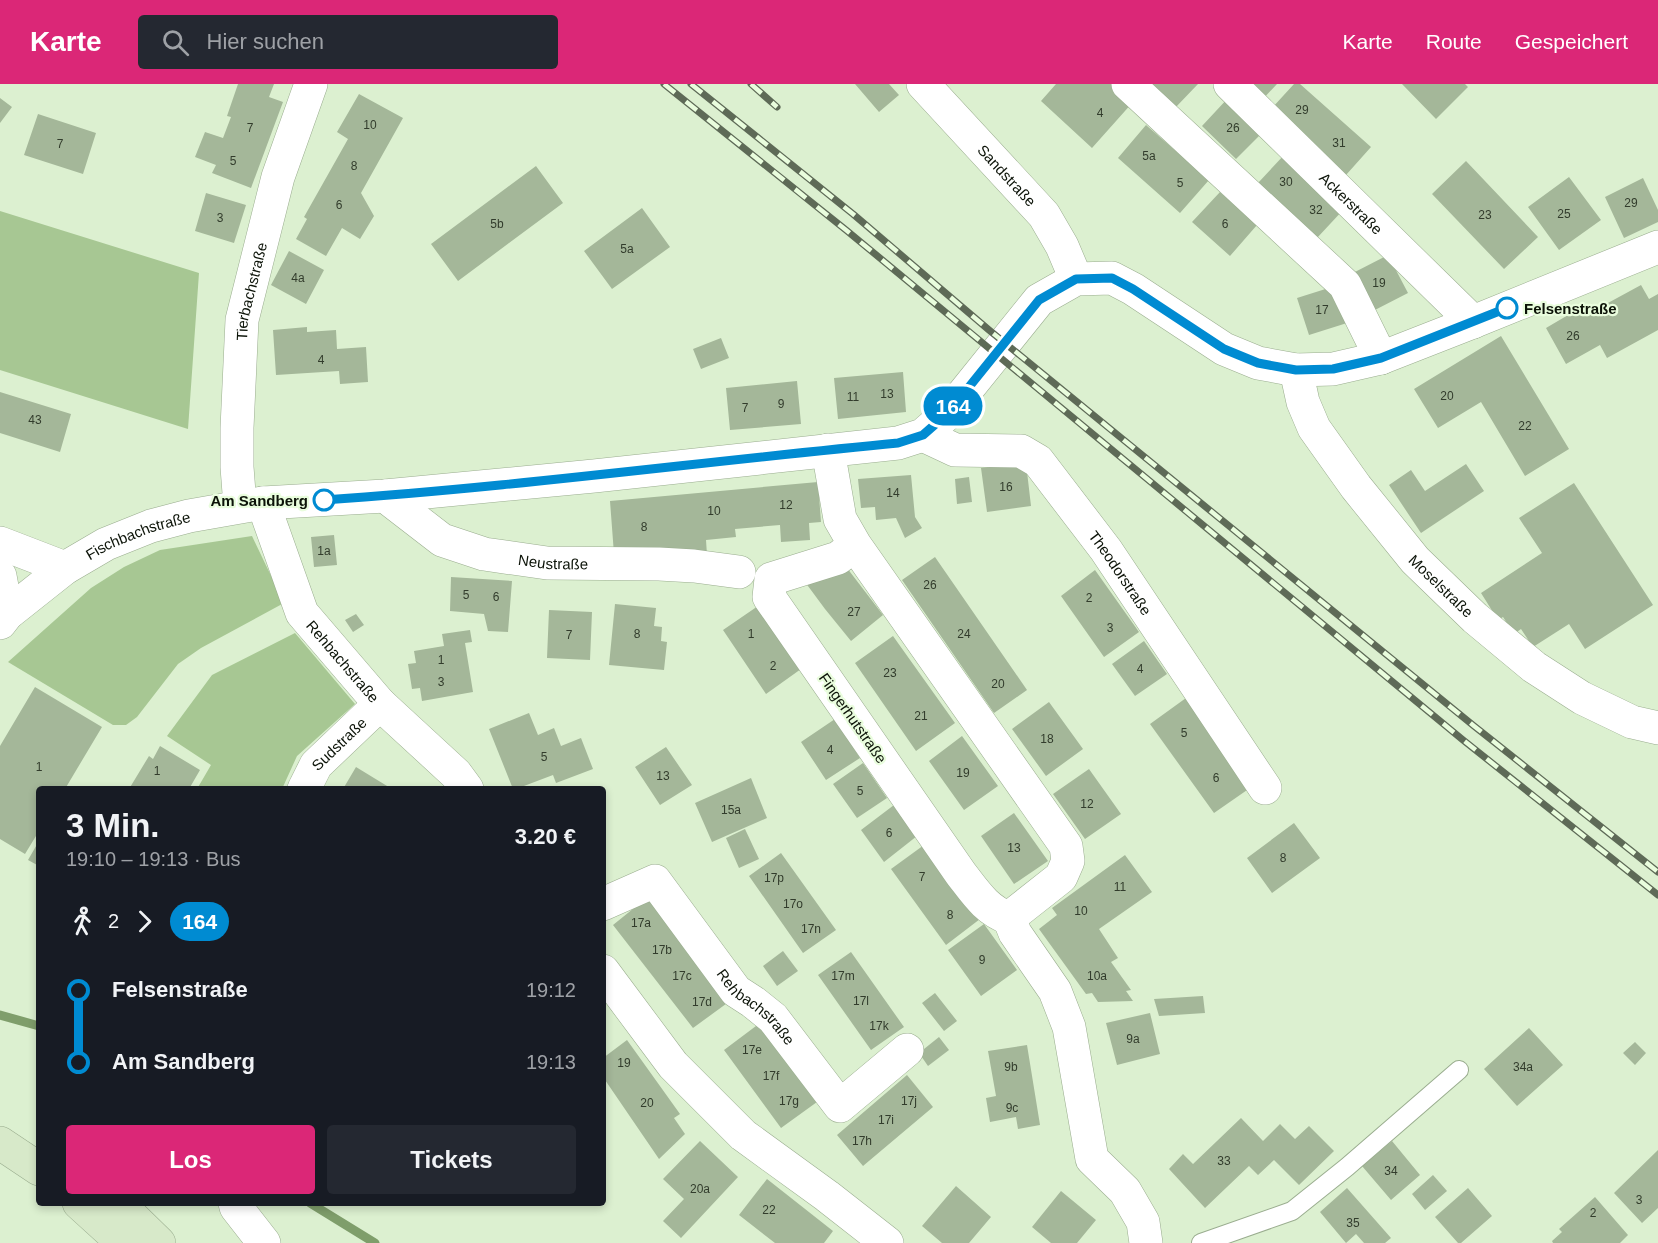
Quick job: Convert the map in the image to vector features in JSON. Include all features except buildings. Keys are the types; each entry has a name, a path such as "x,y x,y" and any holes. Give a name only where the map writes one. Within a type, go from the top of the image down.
{"main road":[{"path":"0,1118 36,1141"},
{"path":"0,1143 36,1167"},
{"path":"82,1206 123,1243"},
{"path":"121,1206 159,1243"}],"street":[{"name":"Tierbachstraße","path":"252,505 237,467 242,320 278,177 311,84"},
{"name":"Sandstraße","path":"923,84 1044,215 1062,246 1076,279"},
{"path":"1128,84 1345,285 1381,358"},
{"name":"Ackerstraße","path":"1230,84 1473,322"},
{"name":"Fischbachstraße","path":"3,619 65,568 106,544 151,526 189,516 252,505 385,496 594,476 898,443 923,435 948,413 1039,300 1076,279 1112,278 1133,289 1224,349 1258,363 1296,370 1333,369 1381,358 1658,247"},
{"name":"Moselstraße","path":"1296,370 1303,402 1314,428 1356,487 1415,560 1475,618 1534,667 1582,698 1632,722 1658,728"},
{"name":"Theodorstraße","path":"923,435 955,450 1021,452 1038,461 1106,550 1265,788"},
{"path":"828,450 840,519 855,545 1066,846 1068,861 1061,877 1009,918"},
{"name":"Neustraße","path":"385,496 442,540 484,554 547,563 658,564 739,572"},
{"name":"Rehbachstraße","path":"252,505 303,614 380,704 456,774 465,786"},
{"path":"0,543 65,568"},
{"name":"Fingerhutstraße","path":"855,545 838,558 771,579 769,597 961,874 988,907 1009,918 1015,933 1055,991 1069,1027 1092,1159 1125,1191 1143,1222 1146,1243"},
{"path":"0,576 3,619"},
{"name":"Sudstraße","path":"306,786 316,765 380,704"},
{"name":"Rehbachstraße","path":"606,903 655,881 736,991 773,1018 840,1106 907,1050"},
{"path":"606,975 673,1065 742,1135 827,1196 887,1243"},
{"path":"237,1206 264,1243"}],"lane":[{"path":"1201,1243 1292,1211 1347,1167 1459,1070"}],"green space":[{"path":"0,211 199,273 188,429 0,370"},
{"path":"252,536 284,603 201,648 178,664 137,717 126,725 113,725 8,662 91,588 124,567 160,550"},
{"path":"295,633 355,704 297,756 283,786 199,786 211,765 167,736 212,675"}],"waterway":[{"path":"0,1015 36,1025"},
{"path":"315,1206 375,1243"}],"railway":[{"path":"664,84 846,230 1463,740 1658,895"},
{"path":"691,84 853,214 989,330 1474,726 1658,872"},
{"path":"751,84 777,107"}],"bus line":[{"name":"164","path":"324,500 594,476 898,443 923,435 948,413 1039,300 1076,279 1112,278 1133,289 1224,349 1258,363 1296,370 1333,369 1381,358 1507,308"}],"place":[{"name":"Felsenstraße","path":"1507,308"},
{"name":"Am Sandberg","path":"324,500"}]}
